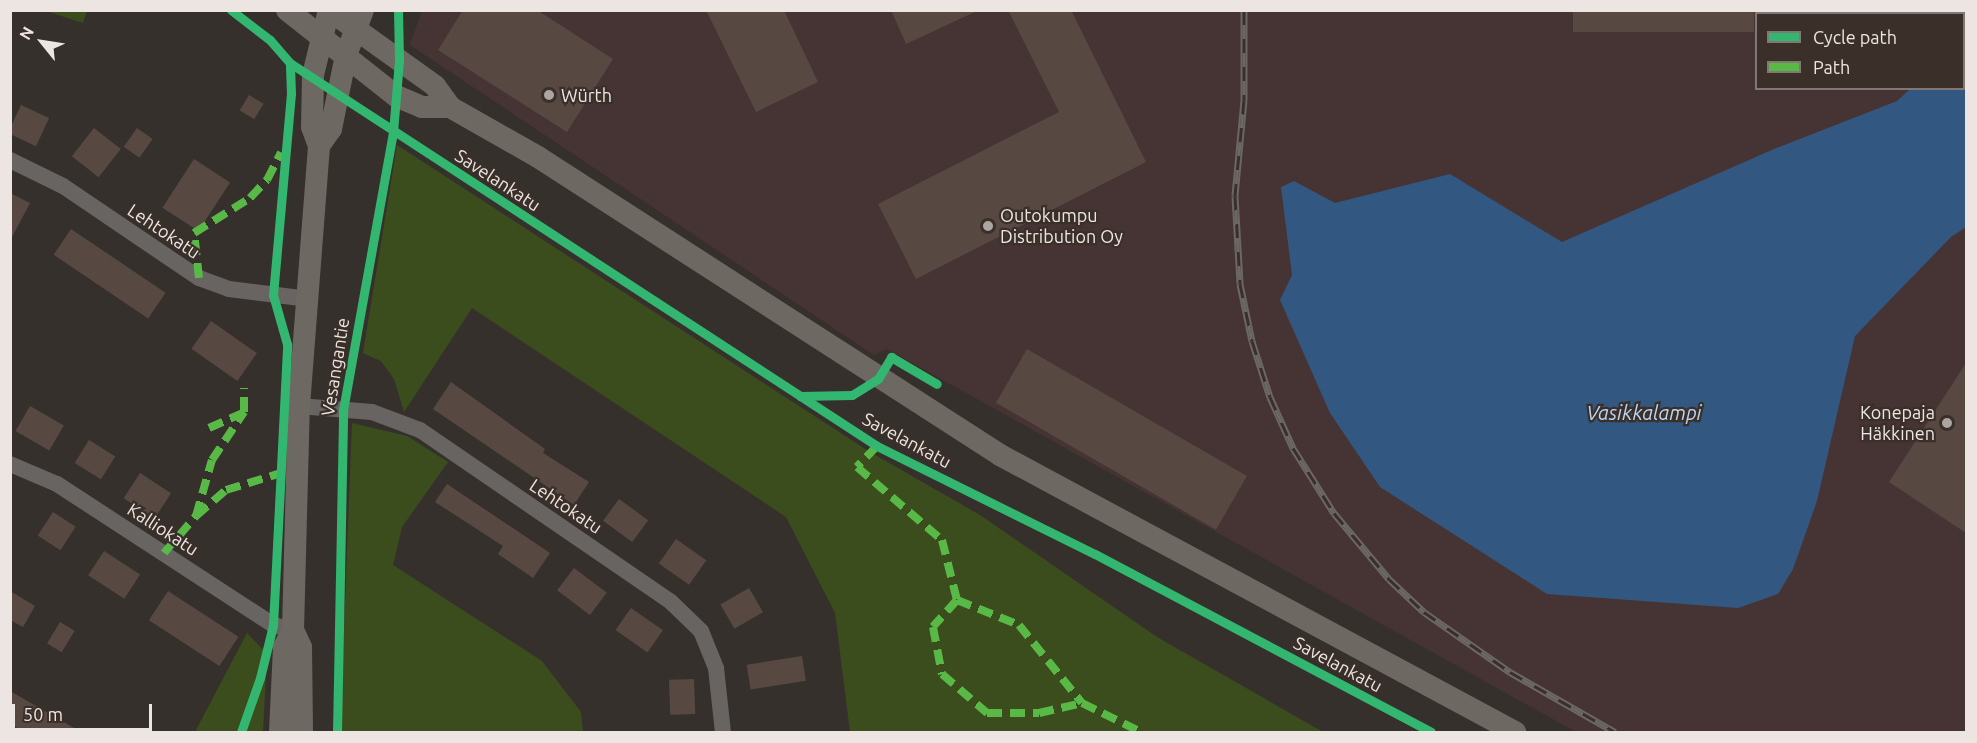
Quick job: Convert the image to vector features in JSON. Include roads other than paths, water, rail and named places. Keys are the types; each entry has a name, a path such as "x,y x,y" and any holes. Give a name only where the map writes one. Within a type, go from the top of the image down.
{"main road":[{"name":"Savelankatu","path":"287,10 396,96 422,107 450,107"},
{"name":"Savelankatu","path":"329,10 359,20 435,86 450,107 538,157 1000,455 1515,732"},
{"name":"Vesangantie","path":"280,732 284,646 292,630 299,406 319,147 312,127 313,75 329,10"},
{"name":"Vesangantie","path":"319,147 331,129 346,55 359,20"},
{"name":"Vesangantie","path":"292,630 301,647 302,732"}],"street":[{"name":"Lehtokatu","path":"10,160 63,186 199,278 229,289 308,299"},
{"name":"Lehtokatu","path":"299,406 372,412 420,430 671,602 701,631 716,668 723,732"},
{"name":"Kalliokatu","path":"10,464 57,484 273,624 292,630"}],"water":[{"name":"Vasikkalampi","path":"1966,62 1966,227 1951,237 1855,336 1817,501 1793,569 1778,594 1738,608 1547,594 1380,487 1330,413 1280,300 1292,275 1281,187 1294,181 1335,203 1450,174 1562,242 1774,149 1897,101 1909,90 1965,90"}],"railway":[{"path":"1244,10 1244,100 1235,196 1240,284 1252,341 1270,397 1293,448 1334,513 1389,579 1424,612 1510,672 1615,732"}],"place":[{"name":"Würth","path":"549,95"},
{"name":"Outokumpu Distribution Oy","path":"988,226"},
{"name":"Konepaja Häkkinen","path":"1947,423"}]}
